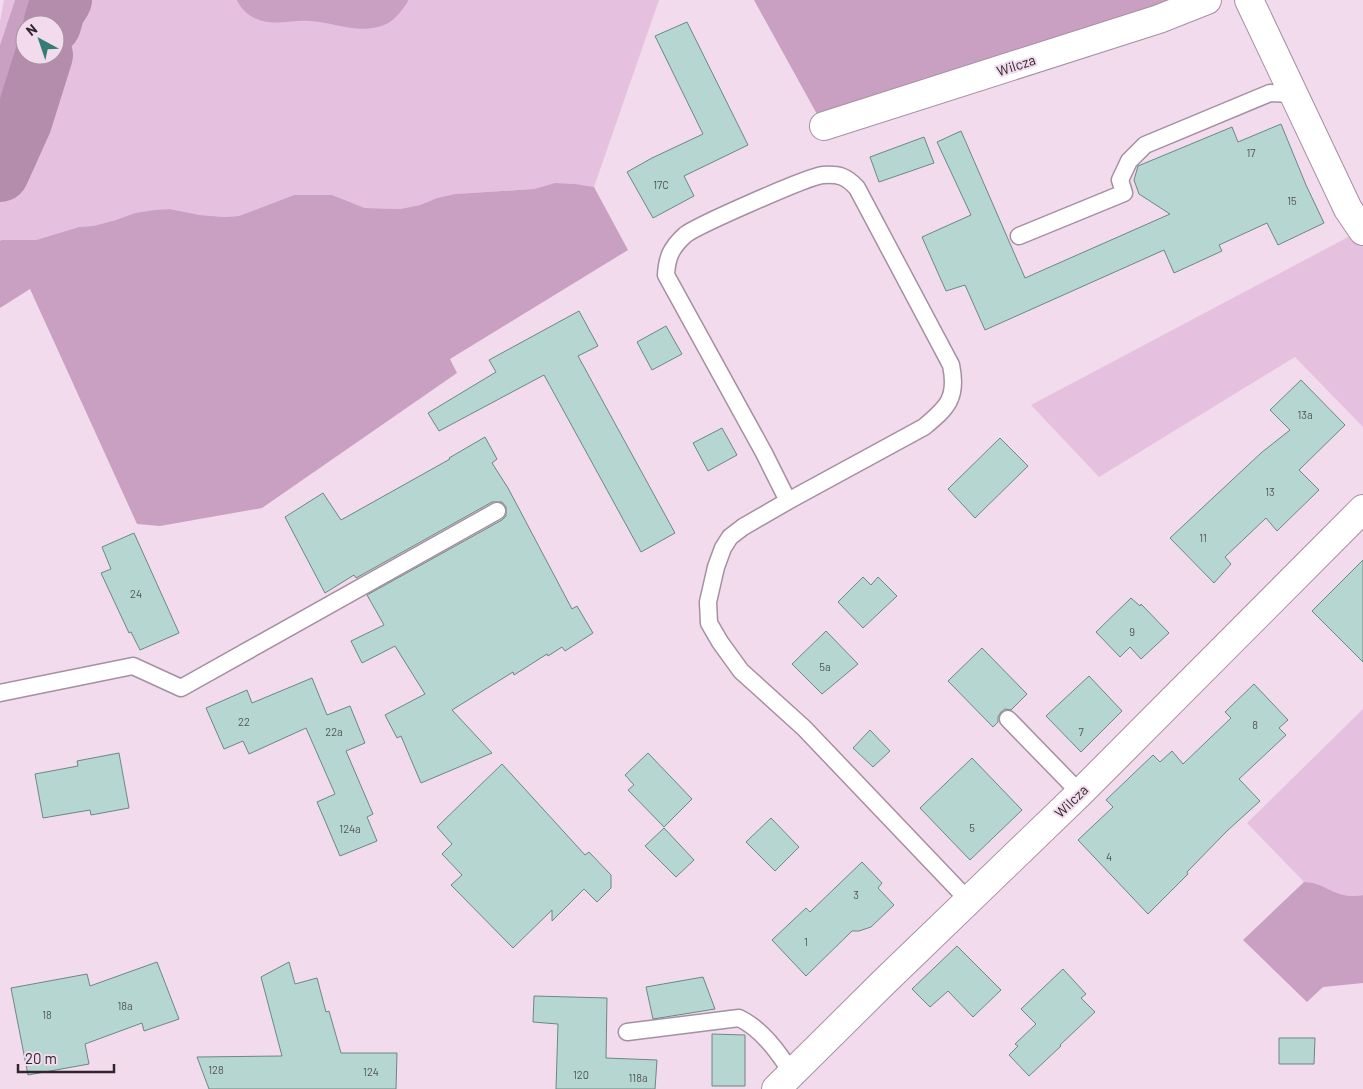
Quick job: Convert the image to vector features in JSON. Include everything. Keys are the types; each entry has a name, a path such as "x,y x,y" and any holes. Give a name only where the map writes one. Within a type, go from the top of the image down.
{"street":[{"name":"Wilcza","path":"824,126 1159,20 1207,0"},
{"path":"1249,0 1348,209 1363,231"},
{"name":"Wilcza","path":"784,1081 1080,793 1363,509"}],"lane":[{"path":"1019,236 1124,193 1120,180 1129,161 1145,145 1270,93 1293,94"},
{"path":"788,501 764,453 666,275 667,258 687,233 713,220 820,175 842,176 857,188 951,365 953,374 949,404 924,427 788,501 743,527 730,537 722,548 708,602 709,622 720,642 741,671 804,728 969,901"},
{"path":"0,693 134,666 181,688 497,511"},
{"path":"1008,719 1080,793"},
{"path":"627,1032 739,1018 752,1025 782,1057 784,1081"}],"shaded area":[{"path":"4,0 15,0 0,45 0,22"},
{"path":"15,0 49,0 44,15 15,15 15,65 27,65 0,137 0,45"},
{"path":"73,0 659,0 594,187 555,183 534,189 455,194 400,209 365,208 332,195 294,195 239,216 200,215 170,209 135,213 116,220 93,226 79,227 36,240 0,241 0,196 31,133 50,65 65,65 65,15"},
{"path":"237,0 408,0 398,15 387,24 369,29 361,29 309,21 274,23 263,21 247,13"},
{"path":"754,0 1168,0 1153,9 818,116"},
{"path":"555,183 594,187 628,250 450,359 457,373 262,508 160,526 137,524 30,289 0,308 0,241 2,240 36,240 79,227 93,226 135,213 155,210 170,209 200,215 224,217 239,216 294,195 332,195 365,208 400,209 455,194 534,189"},
{"path":"1352,235 1363,247 1363,427 1295,357 1099,477 1031,405"},
{"path":"1363,709 1363,895 1353,896 1338,893 1320,885 1304,882 1247,823"},
{"path":"1304,882 1320,885 1345,895 1363,895 1363,983 1323,987 1307,1002 1243,940"}],"building":[{"path":"687,22 748,145 684,176 694,196 653,218 627,172 703,134 655,36"},
{"path":"1281,124 1324,223 1278,245 1267,223 1219,245 1222,251 1174,273 1164,250 985,330 965,285 946,291 922,237 971,215 937,142 961,131 1025,278 1170,214 1139,194 1134,180 1138,166 1232,127 1238,142"},
{"path":"924,137 934,163 879,182 870,157"},
{"path":"579,311 598,346 578,356 675,533 641,552 544,375 439,431 428,413 496,372 489,360"},
{"path":"666,326 682,354 652,370 637,342"},
{"path":"1301,380 1345,425 1299,470 1319,490 1277,531 1266,518 1225,557 1231,564 1214,583 1170,538 1261,453 1290,430 1270,410"},
{"path":"722,428 737,455 708,471 693,443"},
{"path":"485,437 497,459 492,463 508,488 572,609 577,606 593,633 565,651 562,647 548,656 547,654 514,675 513,672 452,710 492,753 421,783 401,736 397,738 385,715 425,694 395,646 362,663 351,641 384,625 367,595 502,520 506,516 506,507 502,502 492,502 356,578 354,575 325,593 285,517 323,493 341,520 450,459"},
{"path":"1000,438 1028,466 975,518 948,489"},
{"path":"134,533 179,633 140,650 131,632 129,633 101,573 111,569 102,547"},
{"path":"1363,560 1363,662 1312,611"},
{"path":"863,577 871,585 878,577 897,596 863,628 838,602"},
{"path":"1131,598 1140,606 1141,604 1169,633 1141,659 1130,647 1120,657 1096,632"},
{"path":"826,631 858,664 822,694 792,664"},
{"path":"982,648 1027,694 1011,710 1005,709 1001,712 998,722 993,727 948,681"},
{"path":"1089,676 1122,711 1081,752 1046,716"},
{"path":"312,678 327,715 350,706 365,743 346,751 373,814 367,817 377,841 340,856 317,802 335,794 306,728 249,754 243,741 224,749 206,708 247,690 252,703"},
{"path":"1254,684 1288,720 1279,728 1286,735 1239,779 1260,801 1227,831 1148,914 1078,840 1113,807 1106,800 1153,755 1160,762 1172,751 1183,764 1231,718 1225,712"},
{"path":"870,730 890,751 873,767 853,748"},
{"path":"119,753 129,808 91,815 90,810 43,818 35,774 78,766 77,761"},
{"path":"648,753 692,799 664,827 628,790 634,785 625,775"},
{"path":"972,758 1022,810 970,860 920,808"},
{"path":"502,764 585,855 589,852 611,875 611,888 597,902 584,889 552,921 552,910 513,948 451,885 462,875 442,854 452,844 437,827"},
{"path":"771,818 799,847 775,871 746,842"},
{"path":"664,828 694,860 676,877 645,846"},
{"path":"862,862 882,883 878,888 894,905 871,927 852,931 806,976 772,940 806,908 810,912"},
{"path":"957,946 1001,990 973,1017 948,991 930,1007 912,989"},
{"path":"157,962 179,1019 144,1031 142,1023 85,1044 89,1064 28,1075 11,988 87,974 90,986"},
{"path":"289,962 295,984 317,978 326,1012 329,1011 341,1053 397,1053 396,1089 209,1089 197,1057 282,1056 261,977"},
{"path":"1063,969 1086,994 1081,998 1095,1012 1029,1076 1009,1055 1018,1046 1015,1044 1036,1024 1021,1009"},
{"path":"703,977 715,1009 653,1019 646,987"},
{"path":"534,996 607,998 606,1058 657,1060 655,1089 556,1089 558,1024 533,1022"},
{"path":"712,1034 745,1035 745,1086 712,1086"},
{"path":"1279,1038 1315,1038 1314,1064 1279,1064"}],"waterway":[{"path":"55,15 63,0"},
{"path":"0,173 23,122 41,65"}]}
